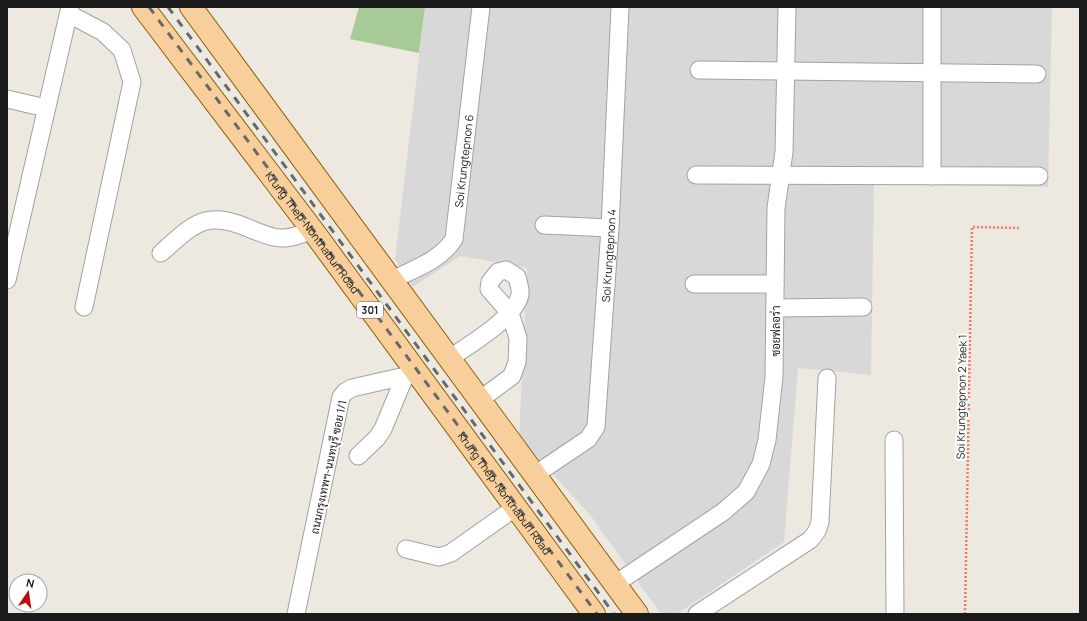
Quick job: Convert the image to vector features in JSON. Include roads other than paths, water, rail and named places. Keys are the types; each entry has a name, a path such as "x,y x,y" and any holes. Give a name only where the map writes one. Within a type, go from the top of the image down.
{"main road":[{"name":"Krung Thep-Nonthaburi Road","path":"143,7 313,231 410,373 516,507 594,614"},
{"path":"191,7 481,399 637,614"}],"street":[{"name":"Soi Krungtepnon 6","path":"392,280 434,259 449,248 454,239 481,7"},
{"name":"Soi Krungtepnon 4","path":"536,474 588,439 596,427 610,228 620,7"},
{"name":"ซอยฟลอร่า","path":"616,584 723,512 746,492 761,464 767,440 774,377 776,208 784,152 787,7"},
{"path":"932,7 932,176"},
{"path":"7,280 69,11 104,32 122,50 132,82 84,307"},
{"path":"699,70 1037,74"},
{"path":"7,99 46,108"},
{"path":"696,175 1039,176"},
{"path":"161,252 199,222 214,218 228,220 262,234 281,239 313,231"},
{"path":"544,225 610,228"},
{"path":"694,284 775,284"},
{"path":"775,308 863,307"},
{"path":"450,358 490,330 510,313 518,338 517,362 512,376 481,399"},
{"path":"358,456 377,438 383,430 410,373"},
{"name":"ถนนกรุงเทพฯ-นนทบุรี ซอย 1/1","path":"296,614 341,397 345,392 352,388 410,373"},
{"path":"696,614 810,540 818,531 820,522 827,378"},
{"path":"894,440 895,614"},
{"path":"406,549 439,557 451,553 516,507"}],"railway":[{"path":"149,7 597,614"},
{"path":"168,7 614,614"}]}
